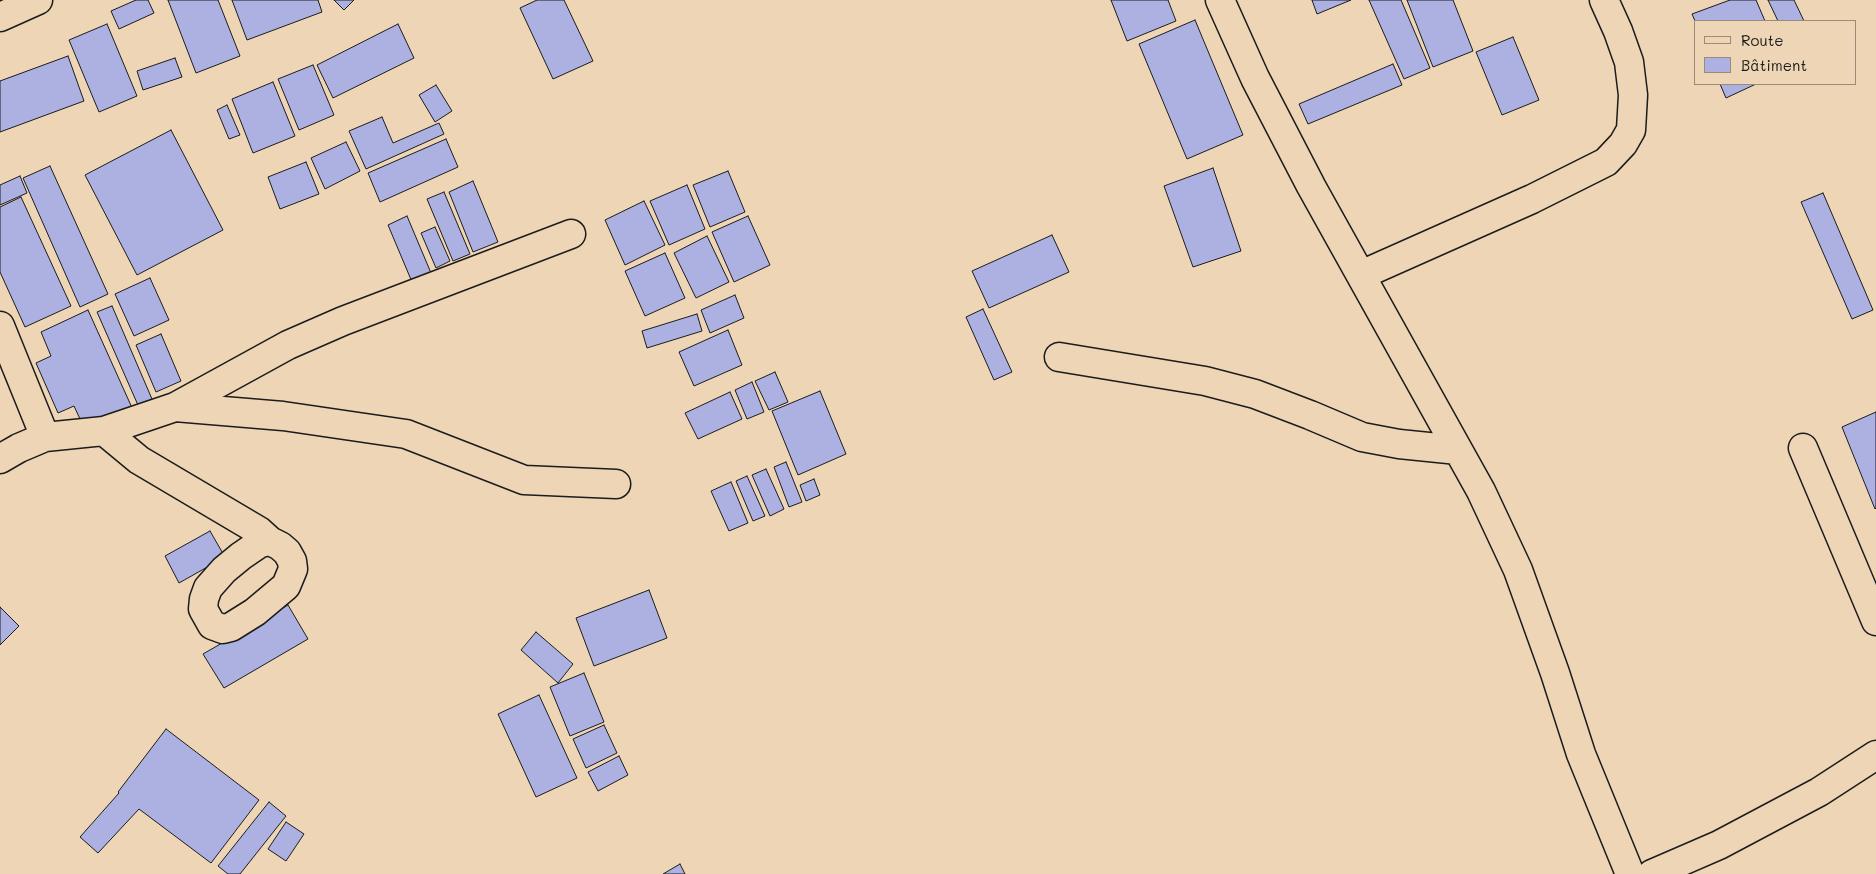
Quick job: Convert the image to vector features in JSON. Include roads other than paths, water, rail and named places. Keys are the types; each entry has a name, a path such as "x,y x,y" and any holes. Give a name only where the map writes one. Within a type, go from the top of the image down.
{"street":[{"path":"0,18 38,0"},
{"path":"1220,0 1255,78 1311,186 1481,491 1518,570 1555,673 1581,754 1630,874"},
{"path":"1361,275 1532,200 1606,162 1624,144 1631,130 1633,95 1629,62 1604,0"},
{"path":"0,459 19,448 45,437 104,431 175,407 288,345 342,321 571,234"},
{"path":"0,326 45,437"},
{"path":"1059,357 1205,381 1255,394 1362,437 1399,444 1458,450"},
{"path":"175,407 301,419 406,434 524,480 616,484"},
{"path":"104,431 139,460 259,531 270,541"},
{"path":"1803,448 1876,621"},
{"path":"1652,874 1718,845 1819,792 1876,755"}]}
